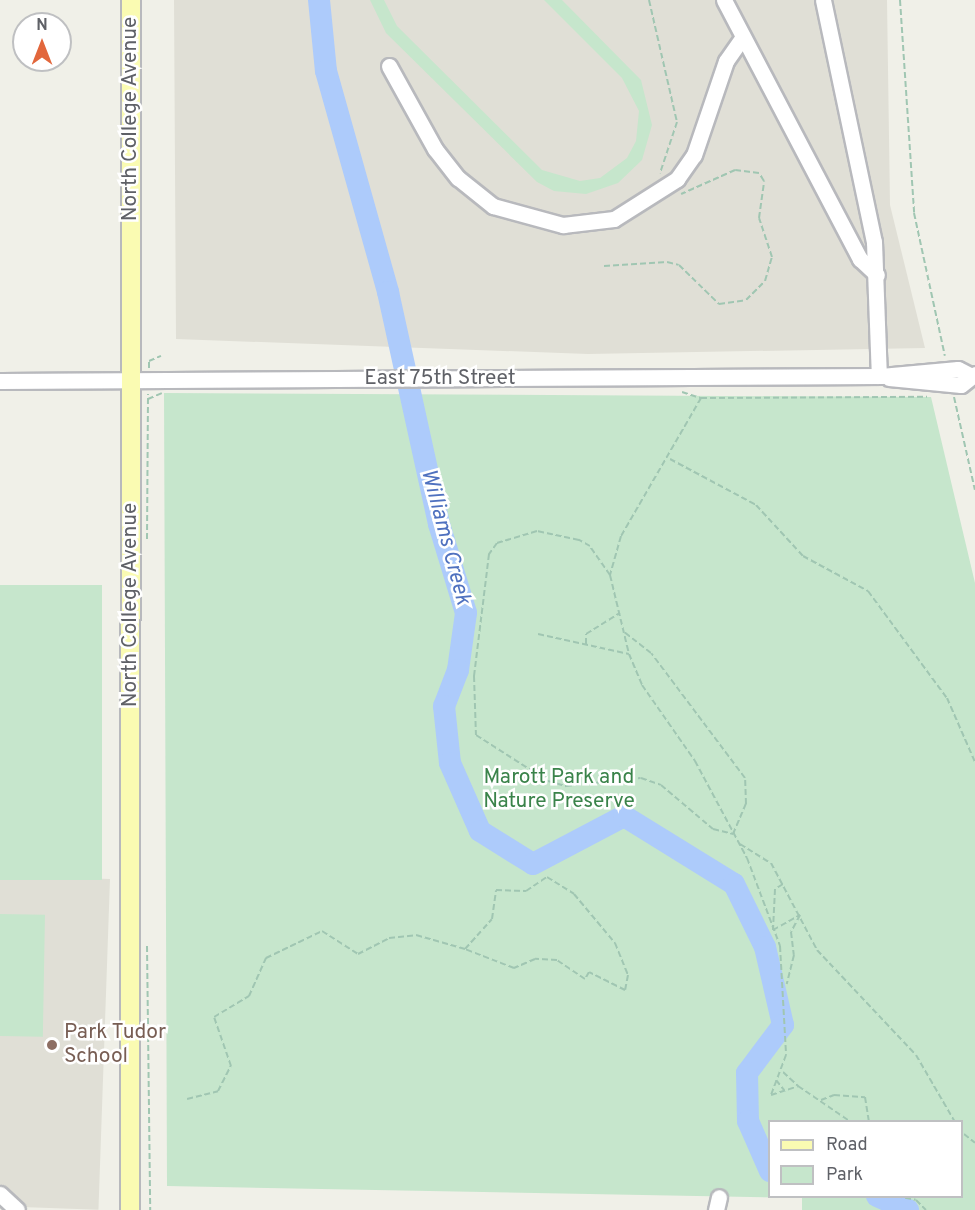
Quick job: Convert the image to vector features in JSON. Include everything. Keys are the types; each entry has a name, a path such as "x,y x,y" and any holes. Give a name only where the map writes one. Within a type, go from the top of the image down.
{"main road":[{"name":"North College Avenue","path":"130,1210 131,0"}],"street":[{"path":"724,0 860,259 877,275"},
{"path":"823,0 877,275 880,376"},
{"path":"389,66 435,149 493,206 563,225 604,220 647,202 667,186 694,155 726,61 743,38"},
{"name":"East 75th Street","path":"0,381 880,376 958,369 972,374"},
{"path":"0,1194 17,1210"}],"path":[{"path":"604,266 679,265 719,304 746,300 765,281 772,257 759,218 764,181 759,173 735,170 686,193 667,186 660,170 677,122 649,0"},
{"path":"900,0 914,213 946,361"},
{"path":"149,361 161,356"},
{"path":"673,390 701,398 931,397"},
{"path":"943,397 954,396 975,490"},
{"path":"610,575 621,536 670,459 687,417 701,398"},
{"path":"147,547 148,399"},
{"path":"670,459 756,506 803,556 868,591 946,698 975,762"},
{"path":"733,834 713,829 661,785 641,778 566,786 548,781 476,735 474,676 489,554 497,543 537,531 579,540 590,546 610,575 629,654 659,714 695,761 739,844 784,957 786,988 783,1072 776,1080 771,1095 798,1086"},
{"path":"586,644 586,634 620,613"},
{"path":"624,632 651,652 745,778 746,804 733,834"},
{"path":"538,634 629,654"},
{"path":"739,844 771,863 817,950 935,1079 954,1120"},
{"path":"187,1098 218,1091 231,1066 214,1017 249,996 266,958 322,931 358,954 389,938 416,935 465,949 514,969 535,959 557,960 585,979 589,972 625,990 628,975 615,943 574,894 547,877 526,891 496,890 492,919 465,949"},
{"path":"773,930 775,889 783,884"},
{"path":"773,930 800,915"},
{"path":"786,988 794,955 791,932 800,915"},
{"path":"147,938 150,1210"},
{"path":"783,1072 798,1086 820,1100 831,1113 846,1120"},
{"path":"776,1080 784,1090"},
{"path":"820,1100 834,1095 865,1097 869,1120"},
{"path":"963,1132 975,1143"},
{"path":"903,1198 916,1200 926,1210"}],"shaded area":[{"path":"174,0 887,0 890,205 925,348 588,354 176,339"},
{"name":"Park Tudor School","path":"0,875 110,879 98,1210 0,1206"}],"green space":[{"path":"370,0 384,0 397,26 542,170 580,181 600,178 627,158 636,141 639,111 622,78 544,0 562,0 641,80 652,125 642,160 618,183 586,194 554,191 537,182 386,33"},
{"name":"Marott Park and Nature Preserve","path":"164,393 931,397 975,583 975,1210 802,1210 802,1198 963,1198 963,1120 768,1120 768,1197 167,1186"},
{"path":"0,585 102,585 102,880 0,880"},
{"path":"0,914 45,915 43,1037 0,1036"}],"waterway":[{"name":"Williams Creek","path":"319,0 326,71 388,292 439,524 466,613 458,670 444,706 450,763 480,831 533,864 624,816 734,884 765,947 783,1025 747,1073 748,1121 768,1166"},
{"name":"Williams Creek","path":"881,1198 908,1210"}],"place":[{"name":"Park Tudor School","path":"52,1045"}]}
